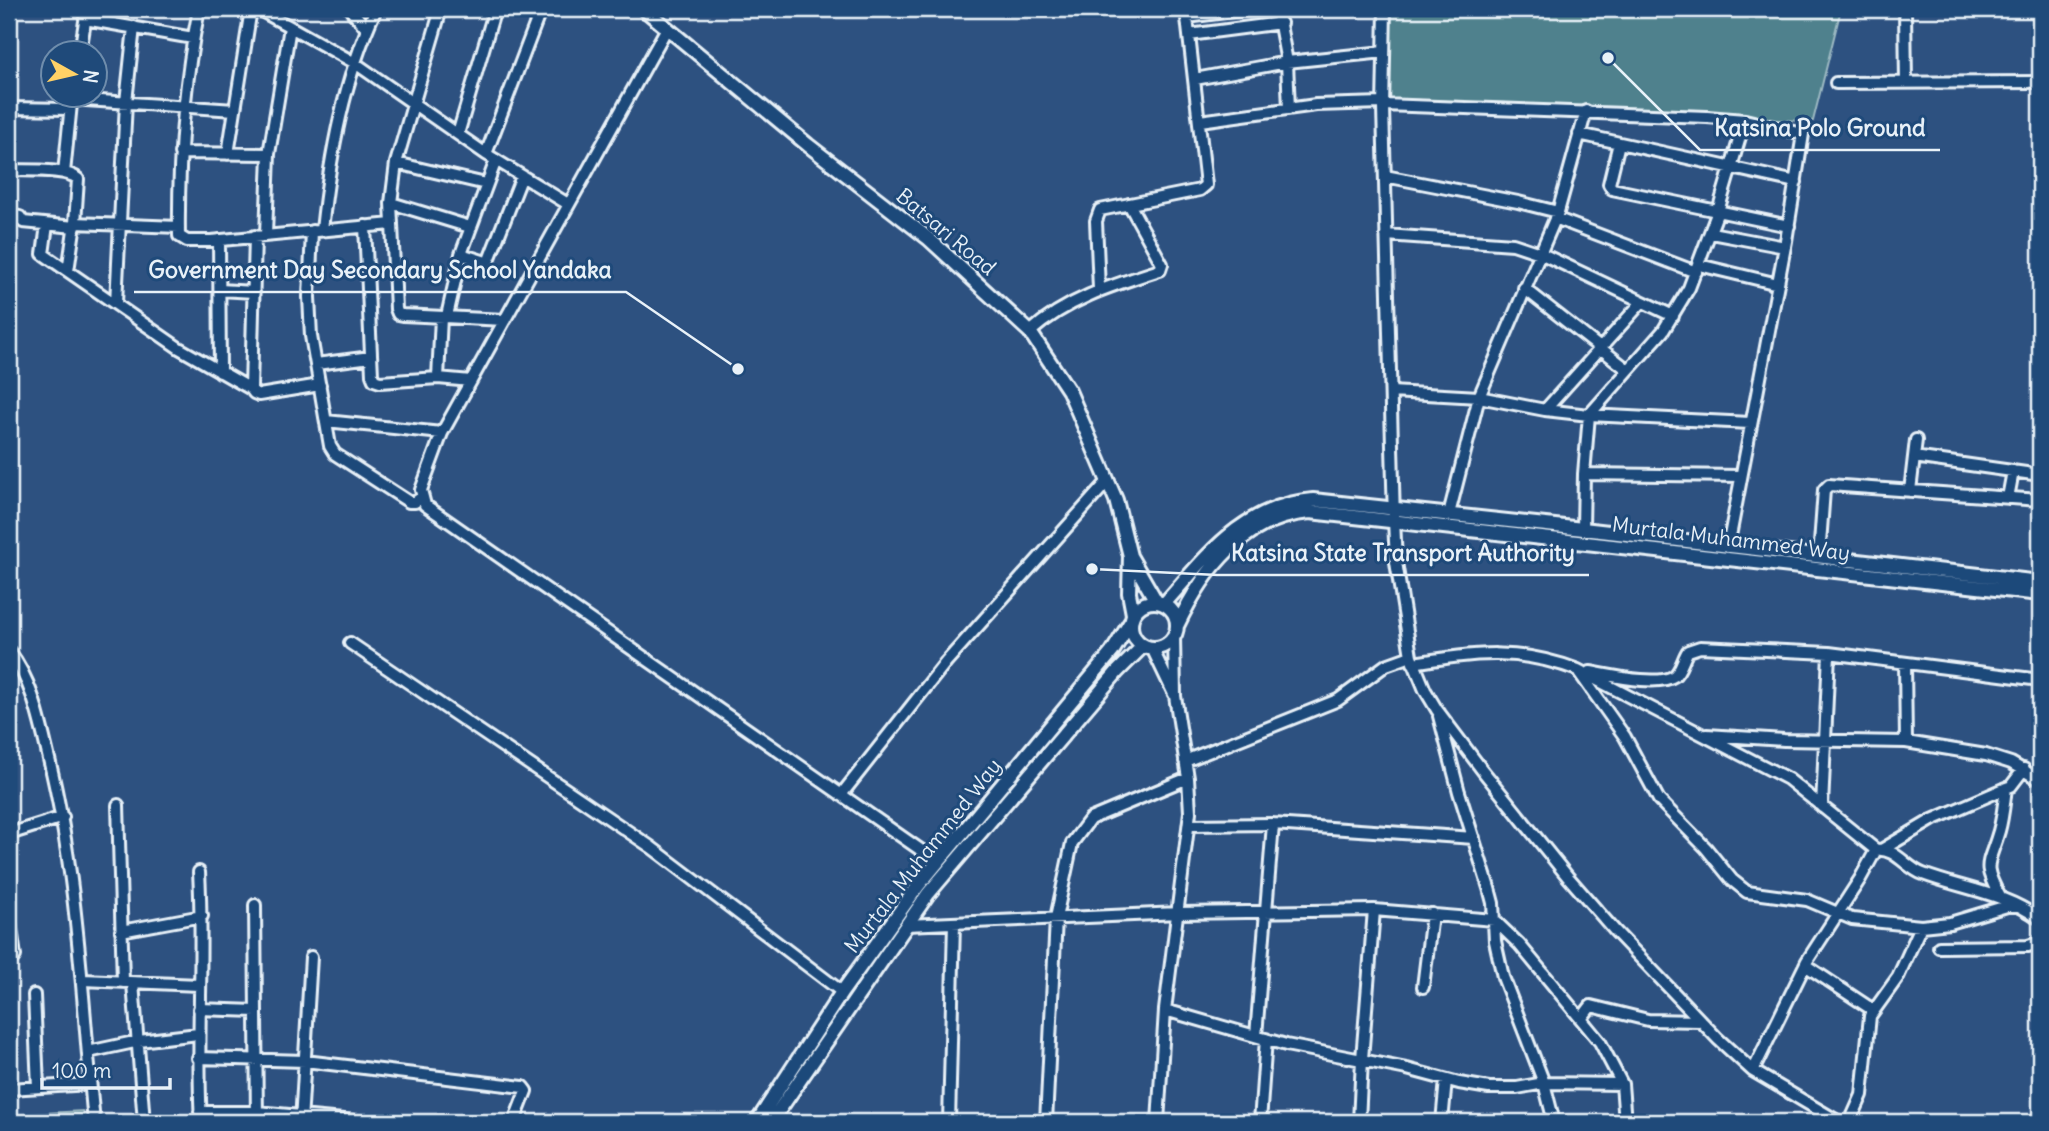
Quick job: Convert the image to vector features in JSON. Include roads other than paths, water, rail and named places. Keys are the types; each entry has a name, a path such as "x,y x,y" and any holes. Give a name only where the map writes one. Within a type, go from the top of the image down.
{"main road":[{"name":"Batsari Road","path":"644,9 808,145 929,239 1031,332 1065,384 1108,481 1130,556"},
{"path":"1132,618 1146,602 1160,602 1242,524 1259,514 1296,502 1313,500 1394,514 1449,514 1819,557 1978,581 2008,578 2040,582"},
{"name":"Murtala Muhammed Way","path":"1176,631 1202,581 1239,541 1263,524 1310,512 1394,514 1978,581 2040,594"},
{"path":"1130,556 1160,602 1176,617 1176,631 1161,647 1147,647 1131,632 1130,556"},
{"name":"Murtala Muhammed Way","path":"757,1122 842,992 938,862 1112,652 1132,618"},
{"name":"Murtala Muhammed Way","path":"771,1122 905,926 955,862 1108,683 1147,647"}],"street":[{"path":"199,9 184,107 178,236 182,240 219,240 392,224"},
{"path":"228,154 251,9"},
{"path":"258,9 277,14 290,27 355,63 491,157 568,204"},
{"path":"350,9 367,29"},
{"path":"376,9 355,63 317,230 309,298 311,337 332,452 410,502 422,498"},
{"path":"441,9 396,163 391,203 396,309 398,314 505,320"},
{"path":"458,134 495,9"},
{"path":"438,378 444,316 461,254 541,9"},
{"path":"1099,289 1096,221 1100,210 1204,188 1207,179 1186,13 1249,9"},
{"path":"1278,9 1287,62 1289,109"},
{"path":"1385,9 1383,104 1396,562 1412,659 1437,710 1489,887 1495,941 1503,977 1544,1083 1554,1122"},
{"path":"1905,9 1906,83"},
{"path":"82,38 86,14 134,27 193,38"},
{"path":"1189,35 1281,23"},
{"path":"116,303 126,102 134,27"},
{"path":"251,389 254,292 260,236 269,154 290,27"},
{"path":"667,28 442,433 421,490 422,498 425,505 938,862"},
{"path":"1195,79 1287,62 1384,52"},
{"path":"1836,83 2040,82"},
{"path":"108,102 235,110"},
{"path":"1200,121 1316,105 1383,104 1745,120 1803,134 1789,226 1728,547"},
{"path":"9,108 38,105"},
{"path":"64,173 70,108"},
{"path":"1449,514 1479,397 1556,215 1586,111"},
{"path":"1583,529 1589,415 1673,316 1711,233 1745,120"},
{"path":"1579,134 1796,182"},
{"path":"1619,143 1609,184 1612,189 1789,226"},
{"path":"180,153 269,154"},
{"path":"396,163 486,184"},
{"path":"9,170 75,175 79,184 68,271"},
{"path":"461,254 486,262 489,260 522,176"},
{"path":"1385,176 1518,202 1697,268 1778,284"},
{"path":"391,203 470,227"},
{"path":"1031,332 1046,318 1099,289 1161,267 1162,264 1129,204"},
{"path":"9,215 20,217 23,222 47,225 178,227"},
{"path":"47,225 43,254 178,348 259,395 320,385"},
{"path":"365,226 374,380 380,382 438,378 471,381"},
{"path":"1711,233 1785,247"},
{"path":"1386,235 1507,243 1540,253 1673,316"},
{"path":"219,240 220,372"},
{"path":"1524,288 1628,370"},
{"path":"220,290 254,292"},
{"path":"1545,410 1642,302"},
{"path":"316,364 371,357"},
{"path":"1391,392 1479,397 1545,410 1589,415 1750,423"},
{"path":"326,421 442,433"},
{"path":"1910,491 1916,440"},
{"path":"1914,457 2040,475"},
{"path":"2008,498 2012,471"},
{"path":"1584,474 1741,475"},
{"path":"841,795 946,662 1108,481"},
{"path":"1819,557 1826,486 1829,485 2040,500"},
{"path":"1158,1122 1166,1010 1189,825 1188,778 1175,696 1176,631"},
{"path":"351,643 651,846 842,992"},
{"path":"1147,647 1175,696"},
{"path":"1578,670 1650,681 1672,678 1692,648 1829,653 2040,680"},
{"path":"9,651 18,663 36,706 63,817 83,981 94,1122"},
{"path":"1185,761 1338,700 1386,665 1412,659 1505,653 1554,661 1578,670 1788,779 1880,849 1889,850 1919,873 2000,897 2021,906 2040,919"},
{"path":"1822,807 1829,653"},
{"path":"1905,663 1906,743"},
{"path":"1578,670 1626,737 1659,800 1706,848 1732,880 1747,891 1807,900 1852,919 1922,926 1950,923 2007,906 2021,906"},
{"path":"2040,701 2040,736"},
{"path":"1437,710 1568,877 1615,931 1701,1021 1753,1071 1839,1122"},
{"path":"1704,735 1906,743 1986,755 2011,762 2040,780"},
{"path":"1753,1071 1805,965 1880,849 1932,820 2007,788 2024,769"},
{"path":"1046,1122 1056,918 1072,843 1090,818 1188,778"},
{"path":"2000,897 1987,871 1987,860 1998,834 2007,788"},
{"path":"118,805 121,931 139,1041 144,1122"},
{"path":"9,834 63,817"},
{"path":"1189,825 1273,824 1474,838"},
{"path":"1260,1122 1261,1038 1273,824"},
{"path":"199,872 202,916 198,1034 200,1117 365,1122"},
{"path":"255,905 257,1117"},
{"path":"905,926 1179,913 1374,910 1494,920 1519,944 1600,1042 1622,1084 1625,1122"},
{"path":"1360,1122 1362,1059 1374,910"},
{"path":"1423,987 1432,914"},
{"path":"9,915 15,956 9,961"},
{"path":"121,931 202,916"},
{"path":"948,1122 954,923"},
{"path":"1850,1122 1862,1095 1869,1023 1873,1010 1891,989 1922,926"},
{"path":"1939,947 2028,946 2038,943 2040,939"},
{"path":"301,1119 311,957"},
{"path":"1805,965 1873,1010"},
{"path":"83,981 199,985"},
{"path":"34,995 38,1087"},
{"path":"1581,1019 1591,1006 1648,1020 1701,1021"},
{"path":"199,1009 256,1010"},
{"path":"1166,1010 1325,1054 1362,1059 1489,1088 1517,1088 1544,1083 1622,1084"},
{"path":"88,1052 139,1041 198,1034"},
{"path":"198,1058 305,1061 523,1087 526,1090 525,1098 513,1122"},
{"path":"1442,1122 1446,1080"},
{"path":"9,1089 90,1084"}],"place":[{"name":"Katsina Polo Ground","path":"1608,58"},
{"name":"Government Day Secondary School Yandaka","path":"738,369"},
{"name":"Katsina State Transport Authority","path":"1092,569"}]}
